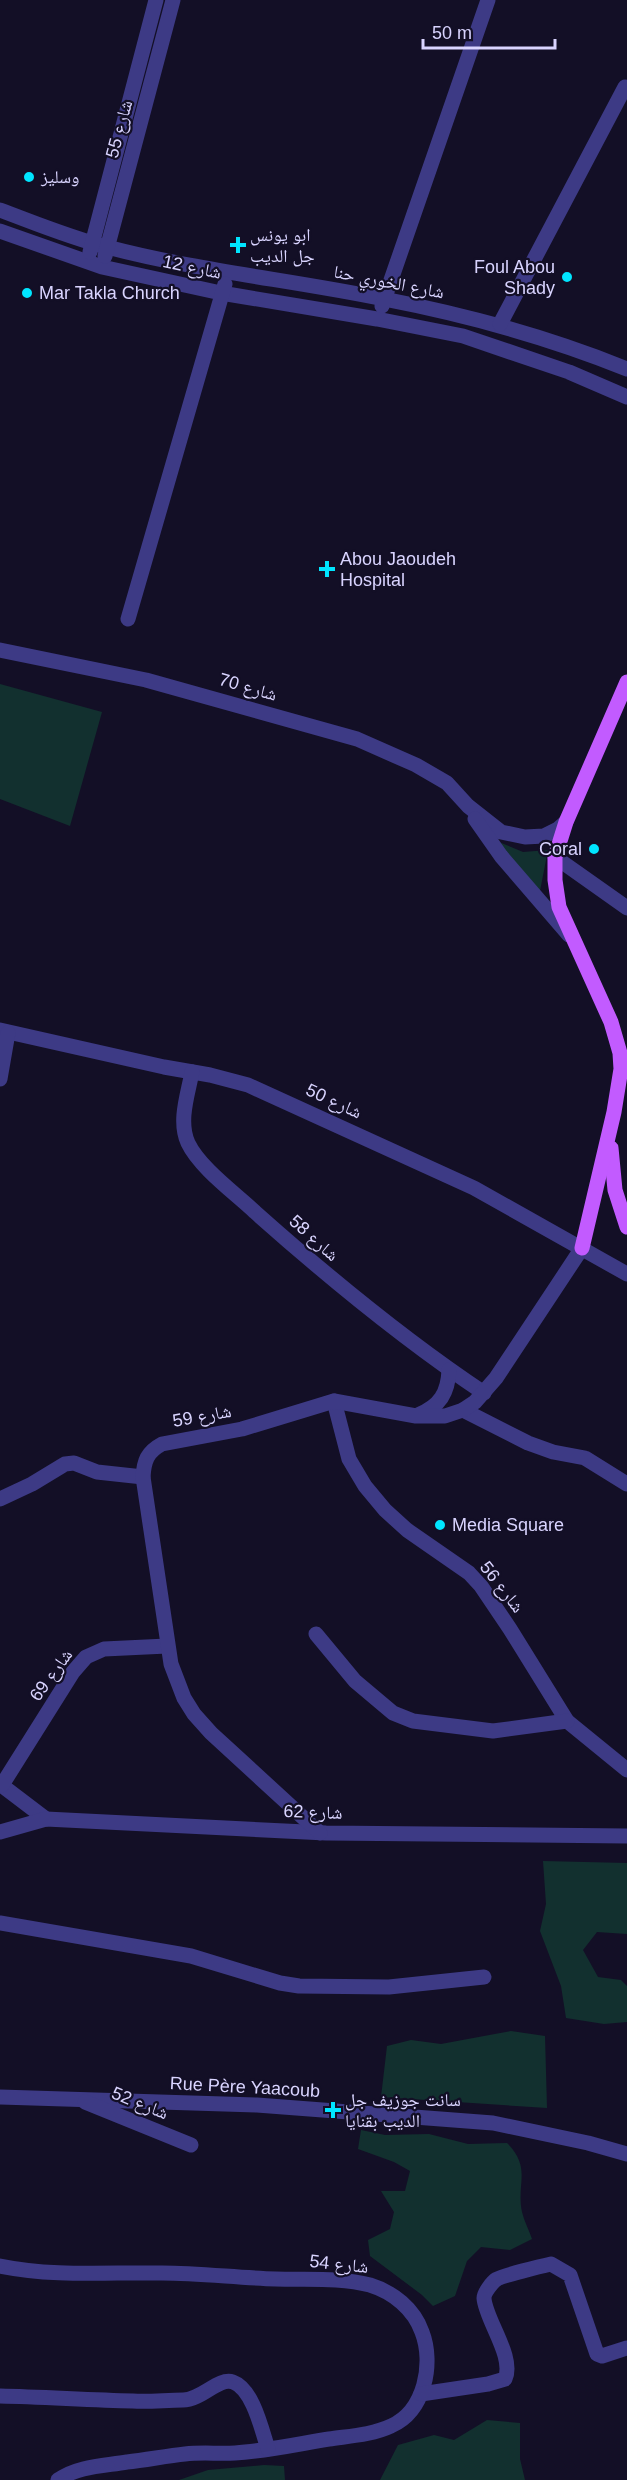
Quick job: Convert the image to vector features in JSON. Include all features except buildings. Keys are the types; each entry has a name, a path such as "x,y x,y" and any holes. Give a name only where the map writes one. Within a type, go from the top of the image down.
{"main road":[{"path":"582,1248 614,1112 621,1068 616,1037 598,992 570,936 557,898 555,857 566,822 627,682"},
{"path":"614,1112 611,1163 615,1190 627,1227"}],"street":[{"name":"شارع 55","path":"87,263 156,0"},
{"name":"شارع 55","path":"102,267 173,0"},
{"path":"377,319 488,0"},
{"path":"500,324 625,87"},
{"name":"شارع الخوري حنا","path":"0,210 107,248 228,273 384,299 500,324 578,349 627,369"},
{"name":"شارع 12","path":"0,231 102,267 222,293 462,336 516,353 624,395"},
{"path":"128,620 228,273"},
{"name":"شارع 70","path":"0,650 146,680 357,739 438,777 468,806"},
{"path":"468,806 495,829 514,836 544,836 566,822"},
{"path":"468,806 501,856 570,936"},
{"path":"555,857 627,908"},
{"path":"0,1079 4,1031"},
{"name":"شارع 50","path":"4,1031 248,1085 274,1095 474,1188 627,1274"},
{"name":"شارع 58","path":"192,1072 184,1129 192,1150 220,1180 328,1277 449,1370 484,1394"},
{"name":"شارع 59","path":"320,1833 231,1753 194,1714 176,1680 167,1646 143,1477 144,1460 154,1448 162,1444 242,1429 334,1401 416,1416 446,1416 462,1410 484,1394 544,1308 582,1248"},
{"path":"416,1416 428,1411 441,1400 446,1391 449,1370"},
{"name":"شارع 56","path":"334,1401 349,1459 365,1486 385,1510 407,1530 469,1573 481,1586 567,1721 627,1770"},
{"path":"462,1410 528,1443 553,1452 585,1458 627,1484"},
{"path":"0,1499 32,1484 65,1464 74,1463 97,1472 143,1477"},
{"path":"316,1634 355,1681 393,1713 414,1721 493,1731 567,1721"},
{"name":"شارع 69","path":"1,1784 73,1672 86,1657 104,1649 167,1646"},
{"path":"1,1784 46,1819"},
{"name":"شارع 62","path":"0,1832 46,1819 320,1833 627,1836"},
{"path":"0,1923 191,1956 280,1983 299,1986 389,1987 484,1977"},
{"name":"Rue Père Yaacoub","path":"0,2097 257,2106 493,2123 588,2143 627,2154"},
{"name":"شارع 52","path":"74,2098 190,2145"},
{"path":"421,2394 488,2384 505,2379 506,2366 497,2330 484,2301 485,2295 497,2278 551,2264 570,2275 597,2354 602,2356 627,2348"},
{"name":"شارع 54","path":"0,2266 46,2273 165,2273 321,2279 363,2283 380,2288 409,2309 426,2341 428,2359 421,2394 411,2409 392,2426 369,2433 268,2449 234,2453 186,2454 82,2469 58,2480"},
{"path":"0,2396 135,2402 187,2400 199,2397 223,2382 230,2381 244,2390 250,2400 268,2449"}],"green space":[{"path":"0,684 102,712 70,826 0,799"},
{"path":"499,842 523,852 548,850 539,896"},
{"path":"543,1861 627,1863 627,1934 597,1932 583,1950 598,1977 621,1980 627,1986 627,2022 604,2024 566,2018 561,1986 540,1931 546,1904"},
{"path":"511,2031 545,2036 547,2108 381,2097 387,2046 411,2040 441,2044"},
{"path":"361,2130 385,2135 429,2134 468,2144 507,2143 519,2160 522,2176 522,2212 532,2239 510,2250 481,2247 467,2261 455,2296 433,2306 370,2256 368,2240 390,2229 394,2212 381,2191 405,2191 410,2171 394,2162 358,2149"},
{"path":"487,2420 520,2423 520,2459 525,2480 380,2480 398,2445 434,2435 454,2440"},
{"path":"264,2465 284,2466 285,2480 179,2480 208,2470"}],"place":[{"name":"وسليز","path":"29,177"},
{"name":"ابو يونس جل الديب","path":"238,245"},
{"name":"Foul Abou Shady","path":"567,277"},
{"name":"Mar Takla Church","path":"27,293"},
{"name":"Abou Jaoudeh Hospital","path":"327,569"},
{"name":"Coral","path":"594,849"},
{"name":"Media Square","path":"440,1525"},
{"name":"سانت جوزيف جل الديب بقنايا","path":"333,2110"}]}
